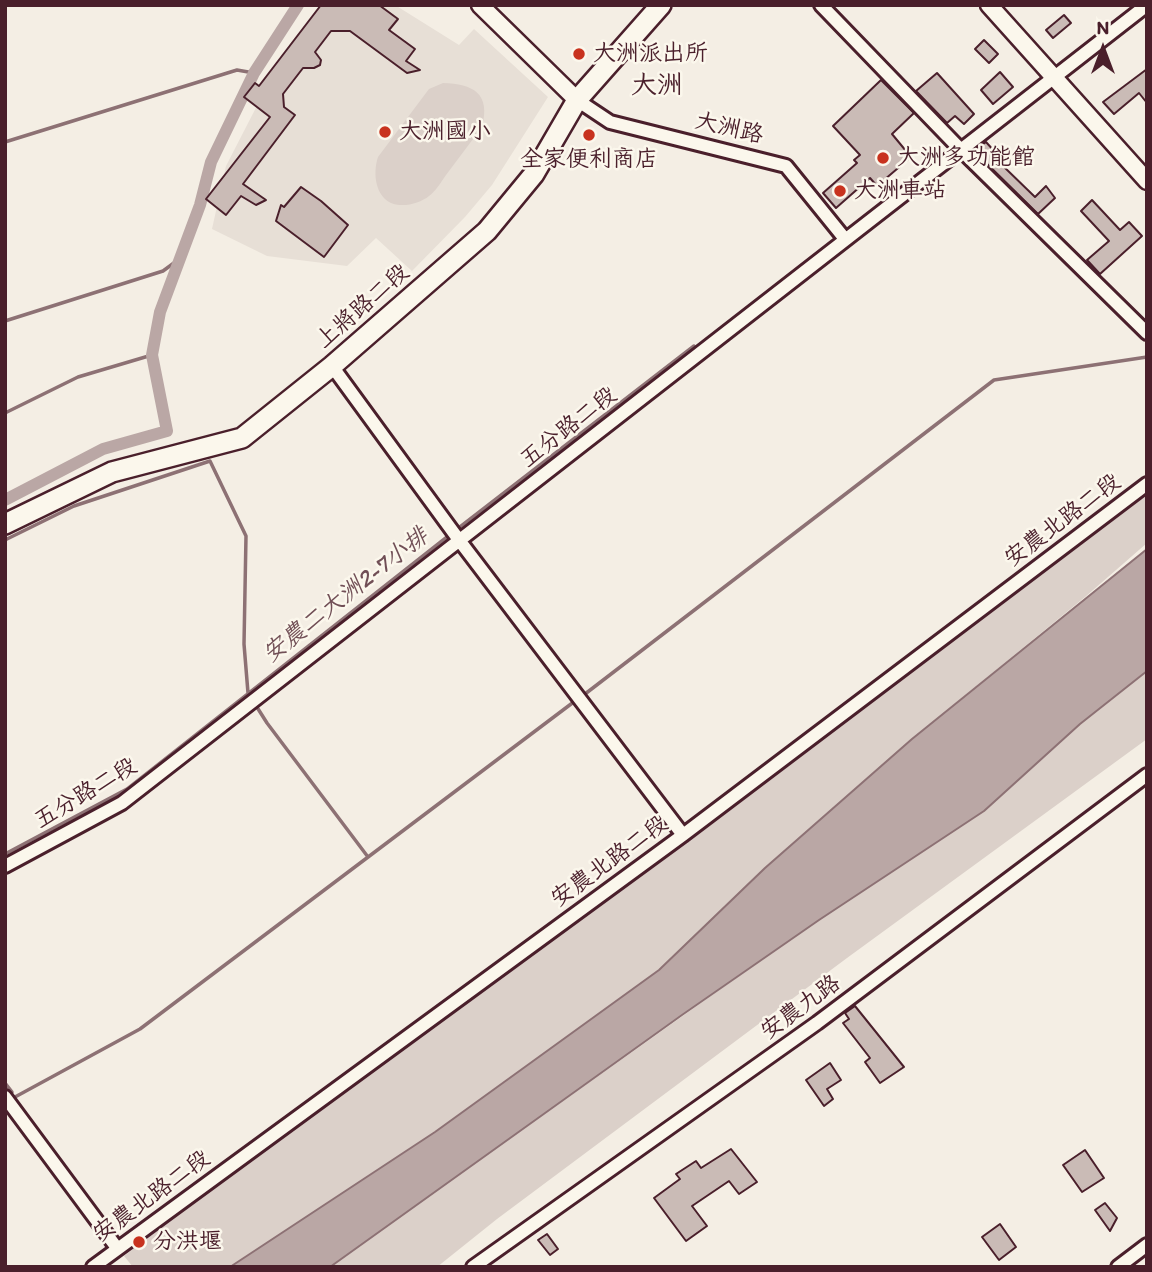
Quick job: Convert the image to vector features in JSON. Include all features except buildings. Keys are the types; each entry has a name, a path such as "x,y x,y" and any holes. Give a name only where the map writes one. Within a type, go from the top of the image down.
{"main road":[{"name":"上將路二段","path":"5,524 112,472 242,438 332,366 487,231 534,174 577,100 661,5"}],"street":[{"path":"480,5 577,100"},
{"path":"821,5 960,149 1147,333"},
{"path":"989,5 1147,181"},
{"name":"五分路二段","path":"5,866 122,803 1147,5"},
{"name":"大洲路","path":"577,100 610,122 786,166 845,239"},
{"path":"332,366 459,540 683,835"},
{"name":"安農北路二段","path":"93,1267 683,835 1147,484"},
{"name":"安農九路","path":"473,1267 817,1023 1147,775"},
{"path":"5,1097 117,1248"},
{"path":"1118,1267 1147,1245"}],"shaded area":[{"name":"大洲國小","path":"330,5 395,5 459,45 474,29 548,97 492,185 412,271 376,238 347,266 267,256 212,229 226,166 263,94"},
{"path":"443,83 471,88 482,98 482,127 429,196 406,205 389,202 381,194 377,183 378,157 429,89"},
{"path":"1147,495 1147,543 912,739 765,868 659,970 435,1132 230,1267 133,1267 124,1256 238,1167 686,839"},
{"path":"1147,549 1147,671 1080,724 984,811 682,1015 330,1267 230,1267 435,1132 659,970 765,868 912,739"},
{"path":"1147,671 1147,739 847,958 497,1219 437,1267 330,1267 844,900"}],"waterway":[{"path":"5,500 103,449 167,431 152,355 160,312 200,205 211,162 254,73 298,5"},
{"path":"5,142 237,70 254,73"},
{"path":"5,321 163,271 182,257"},
{"name":"安農二大洲2-7小排","path":"5,854 127,789 694,346"},
{"path":"5,413 78,377 152,355"},
{"path":"585,694 994,380 1147,357"},
{"path":"5,540 74,506 210,461 246,536 244,644 248,693 267,723 368,857"},
{"path":"11,1097 140,1029 575,701"},
{"path":"5,1083 12,1092 7,1095"}],"place":[{"name":"大洲派出所","path":"579,54"},
{"name":"大洲國小","path":"385,132"},
{"name":"全家便利商店","path":"589,135"},
{"name":"大洲多功能館","path":"883,158"},
{"name":"大洲車站","path":"840,191"},
{"name":"分洪堰","path":"139,1242"}],"district":[{"name":"大洲","path":"657,86"}]}
